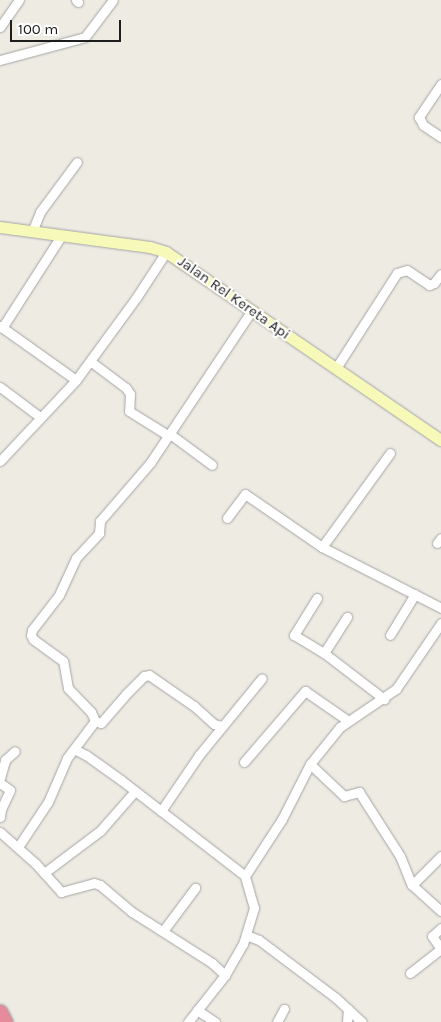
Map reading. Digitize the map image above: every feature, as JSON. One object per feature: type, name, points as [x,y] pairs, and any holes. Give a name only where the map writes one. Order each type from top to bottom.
[{"type":"highway","points":[[0,1012],[5,1022]]},
{"type":"main road","name":"Jalan Rel Kereta Api","points":[[0,227],[150,247],[166,252],[441,440]]},
{"type":"street","points":[[0,27],[19,0]]},
{"type":"street","points":[[0,60],[85,37],[113,0]]},
{"type":"street","points":[[441,84],[419,117],[423,125],[441,137]]},
{"type":"street","points":[[32,232],[40,212],[77,162]]},
{"type":"street","points":[[61,236],[1,327],[76,380]]},
{"type":"street","points":[[0,461],[76,380],[136,298],[166,252]]},
{"type":"street","points":[[336,368],[396,273],[407,270],[429,285],[434,283],[441,274]]},
{"type":"street","points":[[222,726],[214,724],[194,706],[149,674],[144,676],[132,688],[101,724],[95,721],[91,712],[68,688],[62,661],[31,635],[32,630],[59,595],[76,558],[99,533],[100,521],[150,463],[252,310]]},
{"type":"street","points":[[90,362],[126,388],[130,394],[129,411],[169,435],[212,465]]},
{"type":"street","points":[[0,388],[40,417]]},
{"type":"street","points":[[322,548],[390,452]]},
{"type":"street","points":[[227,518],[246,494],[322,548],[441,608]]},
{"type":"street","points":[[390,635],[415,594]]},
{"type":"street","points":[[317,598],[294,635],[324,653],[384,699]]},
{"type":"street","points":[[324,653],[347,617]]},
{"type":"street","points":[[245,876],[282,819],[310,764],[347,720],[384,699],[401,683],[441,623]]},
{"type":"street","points":[[161,810],[199,754],[262,678]]},
{"type":"street","points":[[244,762],[305,691],[347,720]]},
{"type":"street","points":[[18,846],[44,808],[63,766],[95,721]]},
{"type":"street","points":[[74,749],[86,755],[136,791],[245,876],[254,908],[238,956],[188,1022]]},
{"type":"street","points":[[0,778],[5,760],[15,751]]},
{"type":"street","points":[[310,764],[344,796],[359,792],[400,856],[412,885],[441,911]]},
{"type":"street","points":[[0,783],[10,790],[1,809],[0,817]]},
{"type":"street","points":[[44,873],[100,831],[136,791]]},
{"type":"street","points":[[0,832],[18,846],[62,892],[94,883],[100,885],[132,912],[212,963],[225,975]]},
{"type":"street","points":[[412,885],[441,856]]},
{"type":"street","points":[[163,931],[195,888]]},
{"type":"street","points":[[410,973],[441,949],[432,936],[441,928]]},
{"type":"street","points":[[246,935],[260,940],[336,998],[362,1022]]},
{"type":"street","points":[[277,1022],[284,1009]]},
{"type":"street","points":[[347,1022],[348,1009]]},
{"type":"street","points":[[197,1010],[215,1022]]}]
